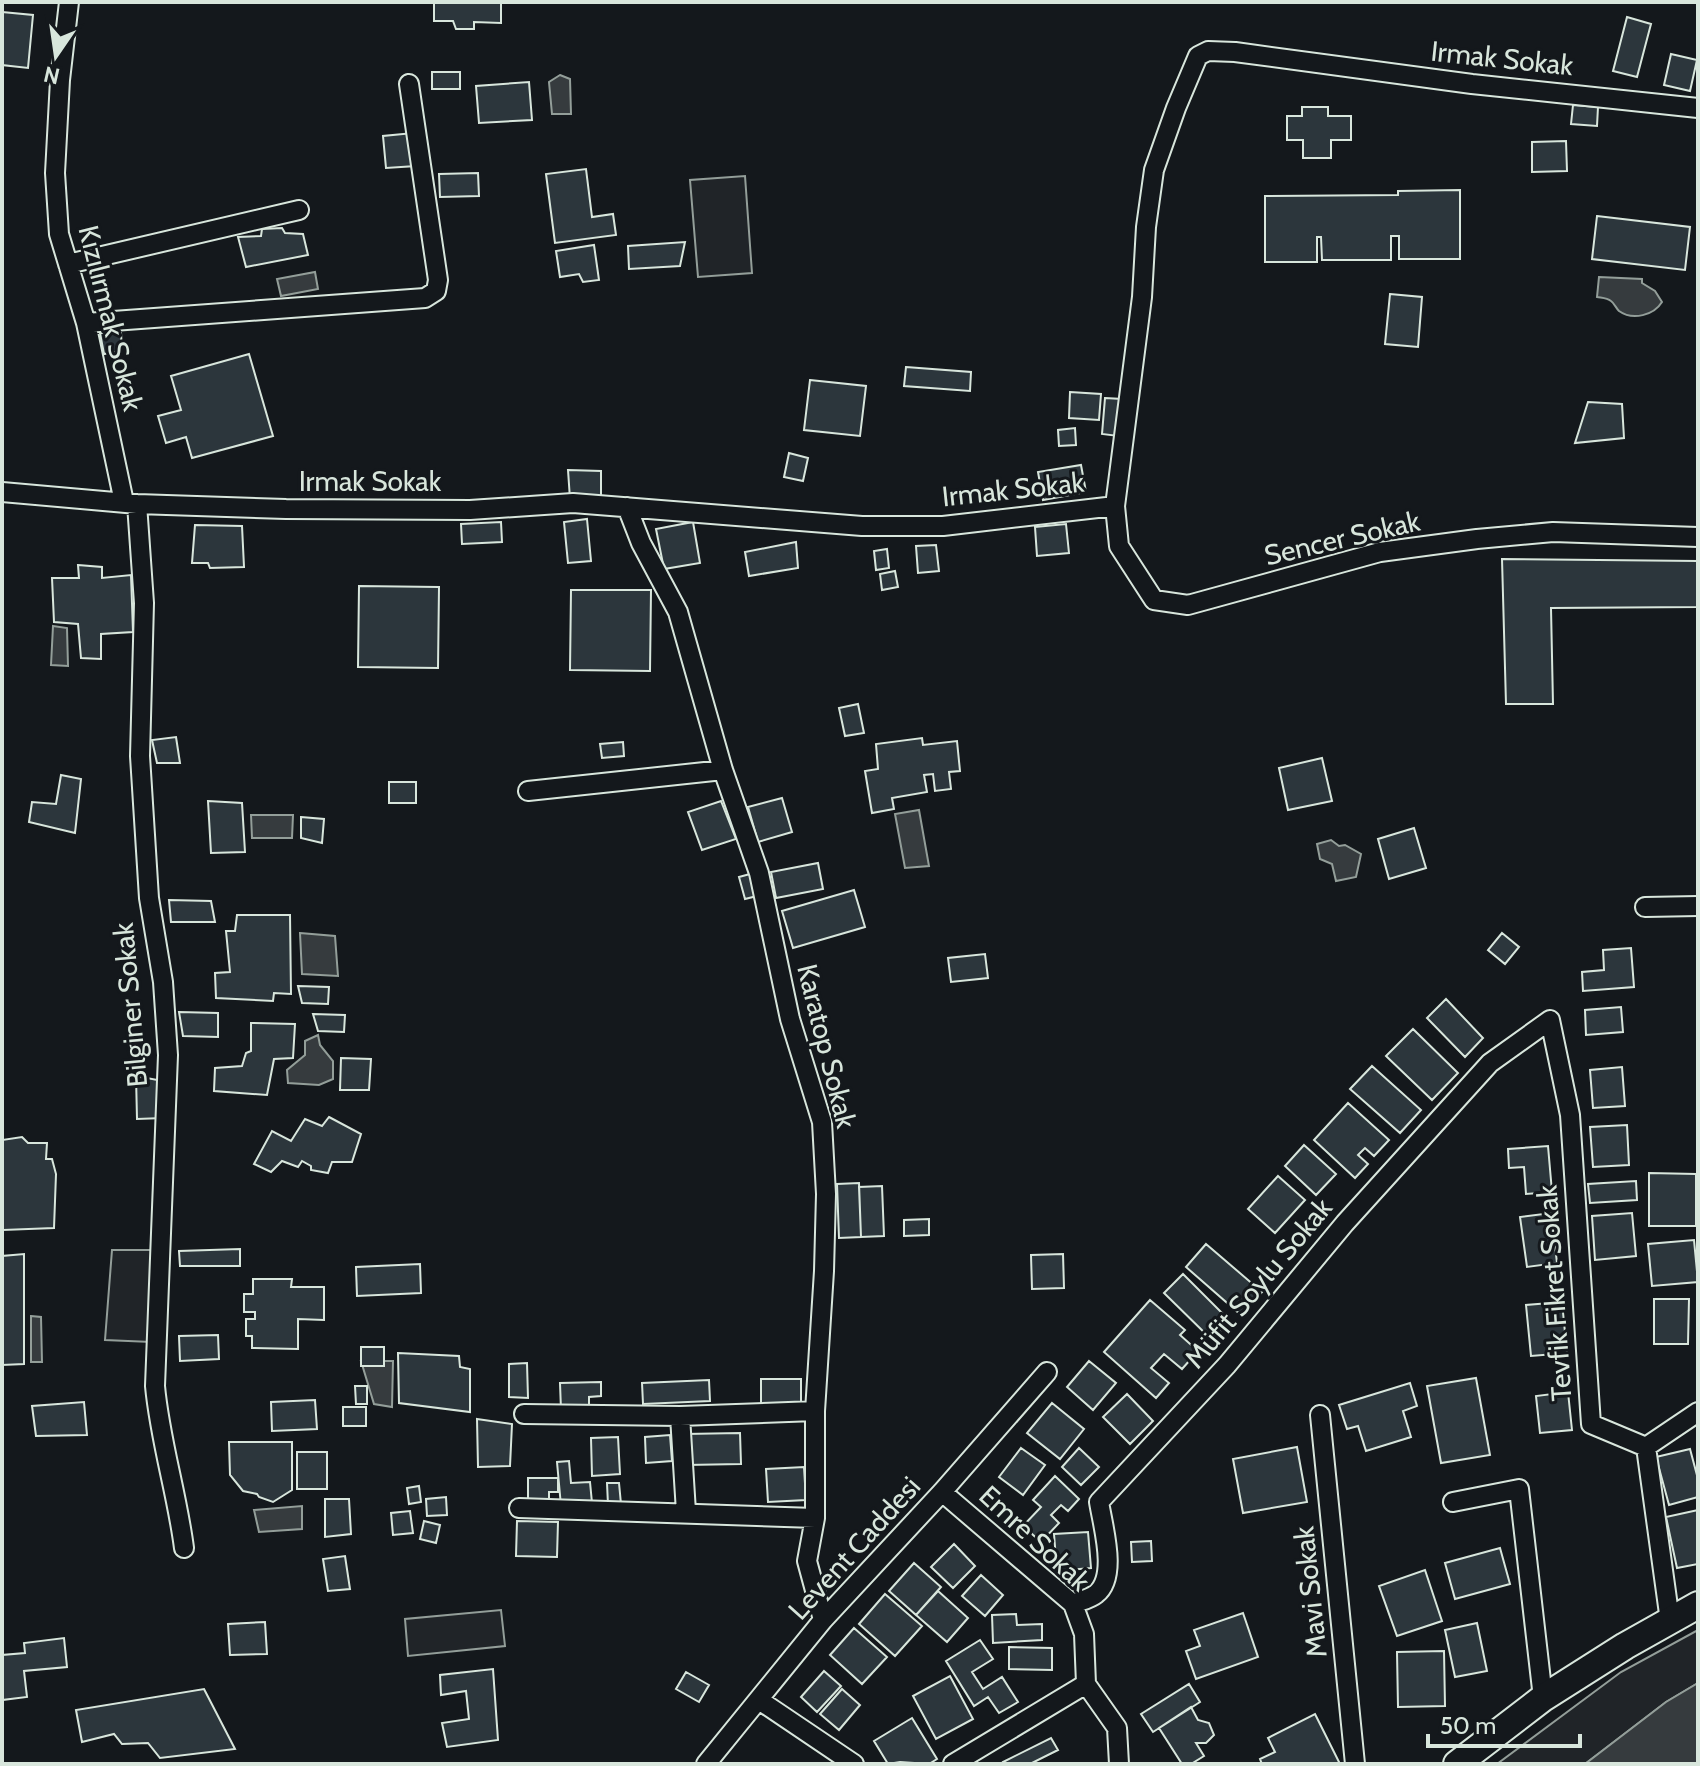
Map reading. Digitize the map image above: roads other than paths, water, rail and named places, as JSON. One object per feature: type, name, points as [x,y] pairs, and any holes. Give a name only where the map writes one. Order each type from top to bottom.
[{"type":"street","name":"Kızılırmak Sokak","points":[[69,2],[60,80],[55,173],[59,234],[86,323],[131,503]]},
{"type":"street","name":"Irmak Sokak","points":[[2,492],[131,503],[286,509],[470,510],[573,503],[862,526],[943,526],[1115,506],[1142,297],[1146,227],[1154,170],[1198,56],[1208,51],[1235,52],[1472,84],[1698,108]]},
{"type":"street","points":[[86,323],[425,298],[436,291],[438,280],[409,84]]},
{"type":"street","points":[[68,264],[299,210]]},
{"type":"street","name":"Bilginer Sokak","points":[[131,503],[144,603],[141,769],[149,898],[163,982],[168,1055],[155,1386],[165,1459],[179,1505],[184,1548]]},
{"type":"street","name":"Sencer Sokak","points":[[1115,506],[1119,546],[1154,600],[1188,605],[1380,552],[1553,532],[1698,537]]},
{"type":"street","name":"Karatop Sokak","points":[[627,507],[641,543],[678,612],[723,770],[759,873],[790,1019],[822,1122],[825,1255],[815,1411],[815,1518],[807,1561],[823,1620]]},
{"type":"street","points":[[528,791],[723,770]]},
{"type":"street","points":[[1645,907],[1698,906]]},
{"type":"street","name":"Tevfik Fikret Sokak","points":[[1550,1020],[1570,1115],[1591,1424],[1646,1447]]},
{"type":"street","name":"Müfit Soylu Sokak","points":[[1073,1604],[1095,1596],[1105,1584],[1108,1571],[1099,1502],[1227,1365],[1345,1223],[1490,1063],[1550,1020]]},
{"type":"street","name":"Levent Caddesi","points":[[706,1764],[823,1620],[942,1492],[1047,1372]]},
{"type":"street","points":[[524,1414],[680,1416],[815,1411]]},
{"type":"street","points":[[1670,1621],[1646,1447],[1698,1412]]},
{"type":"street","name":"Mavi Sokak","points":[[1320,1415],[1355,1764]]},
{"type":"street","points":[[680,1416],[686,1512]]},
{"type":"street","points":[[1453,1502],[1519,1489],[1543,1698]]},
{"type":"street","name":"Emre Sokak","points":[[942,1492],[1073,1604],[1084,1634],[1086,1684]]},
{"type":"street","points":[[519,1508],[815,1518]]},
{"type":"street","points":[[1457,1764],[1543,1698],[1698,1605]]},
{"type":"street","points":[[953,1764],[1086,1684],[1117,1728],[1119,1764]]},
{"type":"street","points":[[759,1700],[854,1764]]}]
